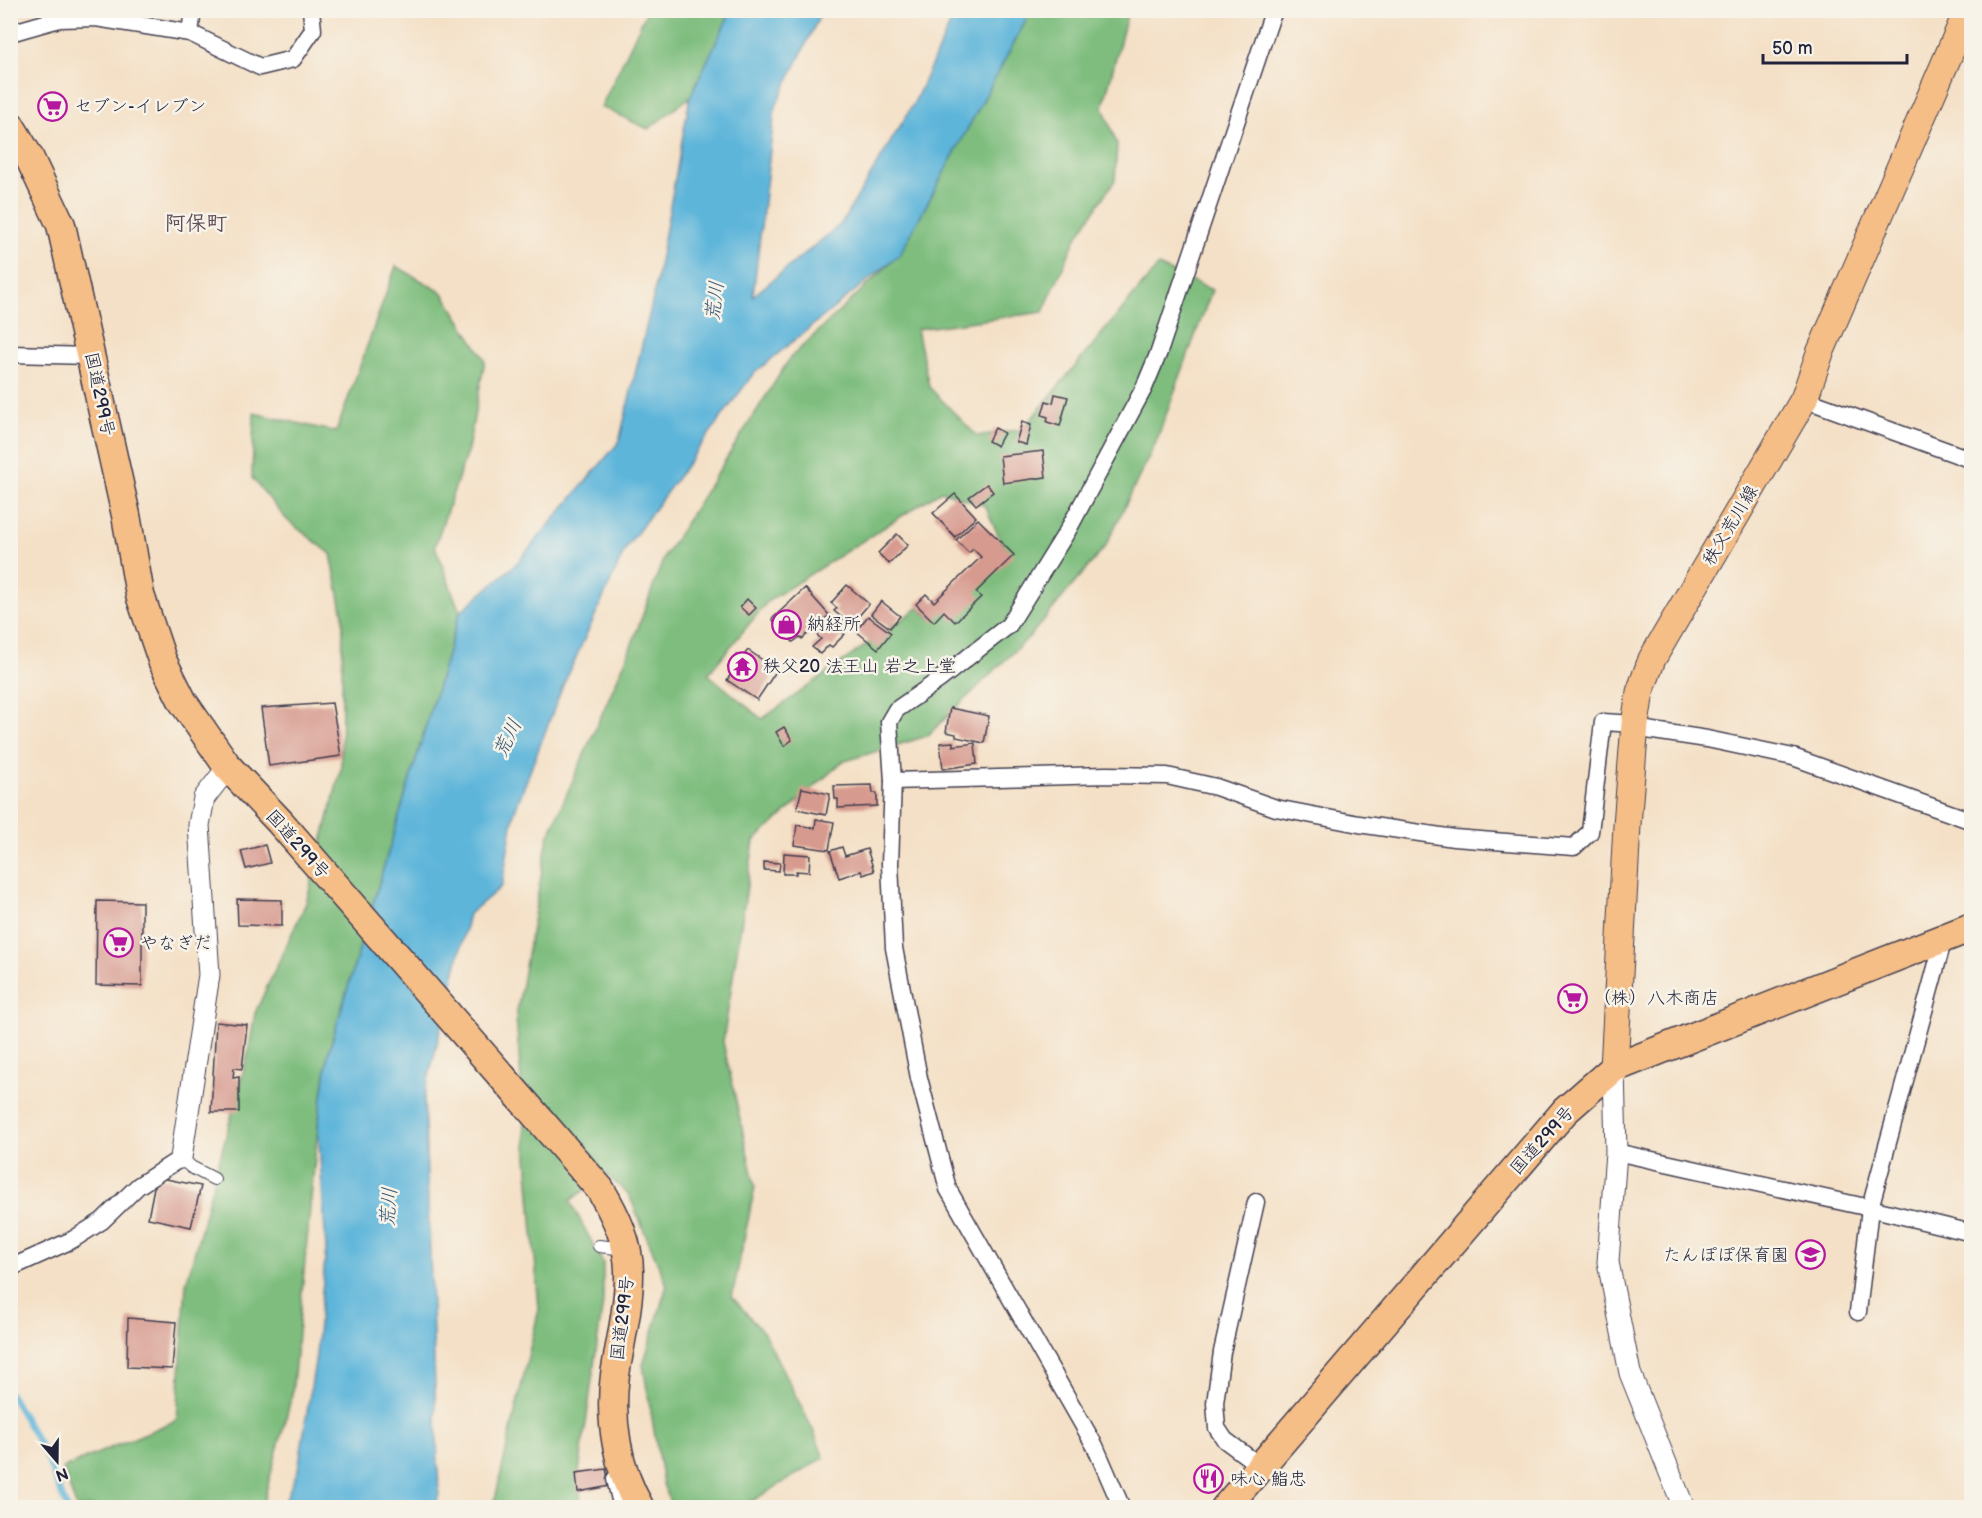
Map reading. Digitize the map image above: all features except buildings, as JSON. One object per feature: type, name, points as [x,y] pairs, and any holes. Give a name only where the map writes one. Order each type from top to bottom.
[{"type":"highway","name":"国道299号","points":[[10,126],[29,158],[61,225],[126,515],[140,594],[162,660],[183,702],[228,766],[280,822],[600,1189],[614,1214],[612,1247],[630,1274],[615,1378],[614,1425],[625,1480],[640,1508]]},
{"type":"highway","name":"国道299号","points":[[1225,1508],[1565,1111],[1614,1068],[1971,927]]},
{"type":"main road","name":"秩父荒川線","points":[[1614,1068],[1627,825],[1635,724],[1640,692],[1652,659],[1804,399],[1820,353],[1968,10]]},
{"type":"street","points":[[190,33],[193,10]]},
{"type":"street","points":[[10,33],[59,19],[96,18],[190,33],[260,67],[293,59],[313,30],[311,10]]},
{"type":"street","points":[[1122,1508],[1090,1436],[948,1189],[919,1078],[894,948],[890,864],[893,781],[890,722],[896,710],[939,680],[1009,625],[1068,530],[1144,388],[1159,352],[1275,10]]},
{"type":"street","points":[[10,354],[91,356]]},
{"type":"street","points":[[1804,399],[1971,460]]},
{"type":"street","points":[[893,781],[1167,776],[1216,787],[1276,808],[1359,824],[1454,838],[1574,847],[1590,832],[1603,722],[1635,724],[1647,730],[1707,739],[1793,757],[1971,821]]},
{"type":"street","points":[[10,1268],[72,1240],[102,1221],[138,1186],[181,1158],[209,975],[199,825],[204,798],[228,766]]},
{"type":"street","points":[[1858,1312],[1870,1208],[1944,938]]},
{"type":"street","points":[[1614,1068],[1616,1152],[1608,1262],[1630,1373],[1684,1508]]},
{"type":"street","points":[[1616,1152],[1870,1208],[1971,1233]]},
{"type":"street","points":[[181,1158],[191,1167],[214,1179]]},
{"type":"street","points":[[1256,1202],[1222,1352],[1215,1402],[1217,1428],[1225,1440],[1260,1466]]},
{"type":"street","points":[[614,1425],[614,1475],[622,1508]]},
{"type":"green space","points":[[647,11],[735,11],[690,97],[648,129],[601,107]]},
{"type":"green space","points":[[1031,11],[1128,11],[1103,107],[1117,144],[1115,180],[1076,238],[1043,312],[917,329],[929,387],[977,436],[1023,429],[1158,266],[1212,290],[1156,442],[1105,547],[1030,636],[927,736],[842,762],[754,841],[723,1042],[755,1187],[732,1297],[764,1333],[813,1430],[824,1458],[742,1507],[672,1507],[663,1484],[643,1365],[667,1285],[629,1195],[606,1174],[570,1201],[603,1263],[603,1302],[579,1472],[581,1507],[493,1508],[539,1309],[516,1017],[548,837],[629,652],[664,557],[790,358],[900,254]],"holes":[[[941,491],[985,506],[1004,548],[933,620],[918,608],[762,719],[708,674],[768,601]]]},
{"type":"green space","points":[[396,266],[443,293],[485,360],[468,449],[435,546],[460,612],[328,1054],[318,1126],[292,1395],[262,1507],[76,1507],[63,1468],[177,1420],[186,1284],[248,1054],[255,1013],[306,903],[341,769],[343,615],[331,554],[287,520],[252,478],[254,413],[336,432]]},
{"type":"water","name":"荒川","points":[[731,11],[822,11],[775,108],[753,296],[841,224],[914,103],[956,11],[1031,11],[900,254],[753,374],[626,548],[562,688],[514,813],[502,886],[469,914],[424,1096],[439,1494],[435,1507],[282,1508],[298,1470],[316,1355],[326,1249],[318,1126],[328,1054],[460,612],[517,563],[619,442],[654,294],[690,97]]},
{"type":"waterway","points":[[10,1394],[45,1454],[67,1508]]},
{"type":"place","name":"セブン-イレブン","points":[[53,106]]},
{"type":"place","name":"納経所","points":[[786,624]]},
{"type":"place","name":"秩父20 法王山 岩之上堂","points":[[742,666]]},
{"type":"place","name":"やなぎだ","points":[[119,943]]},
{"type":"place","name":"（株）八木商店","points":[[1572,998]]},
{"type":"place","name":"たんぽぽ保育園","points":[[1810,1255]]},
{"type":"place","name":"味心 鮨忠","points":[[1209,1479]]},
{"type":"district","name":"阿保町","points":[[196,223]]}]
